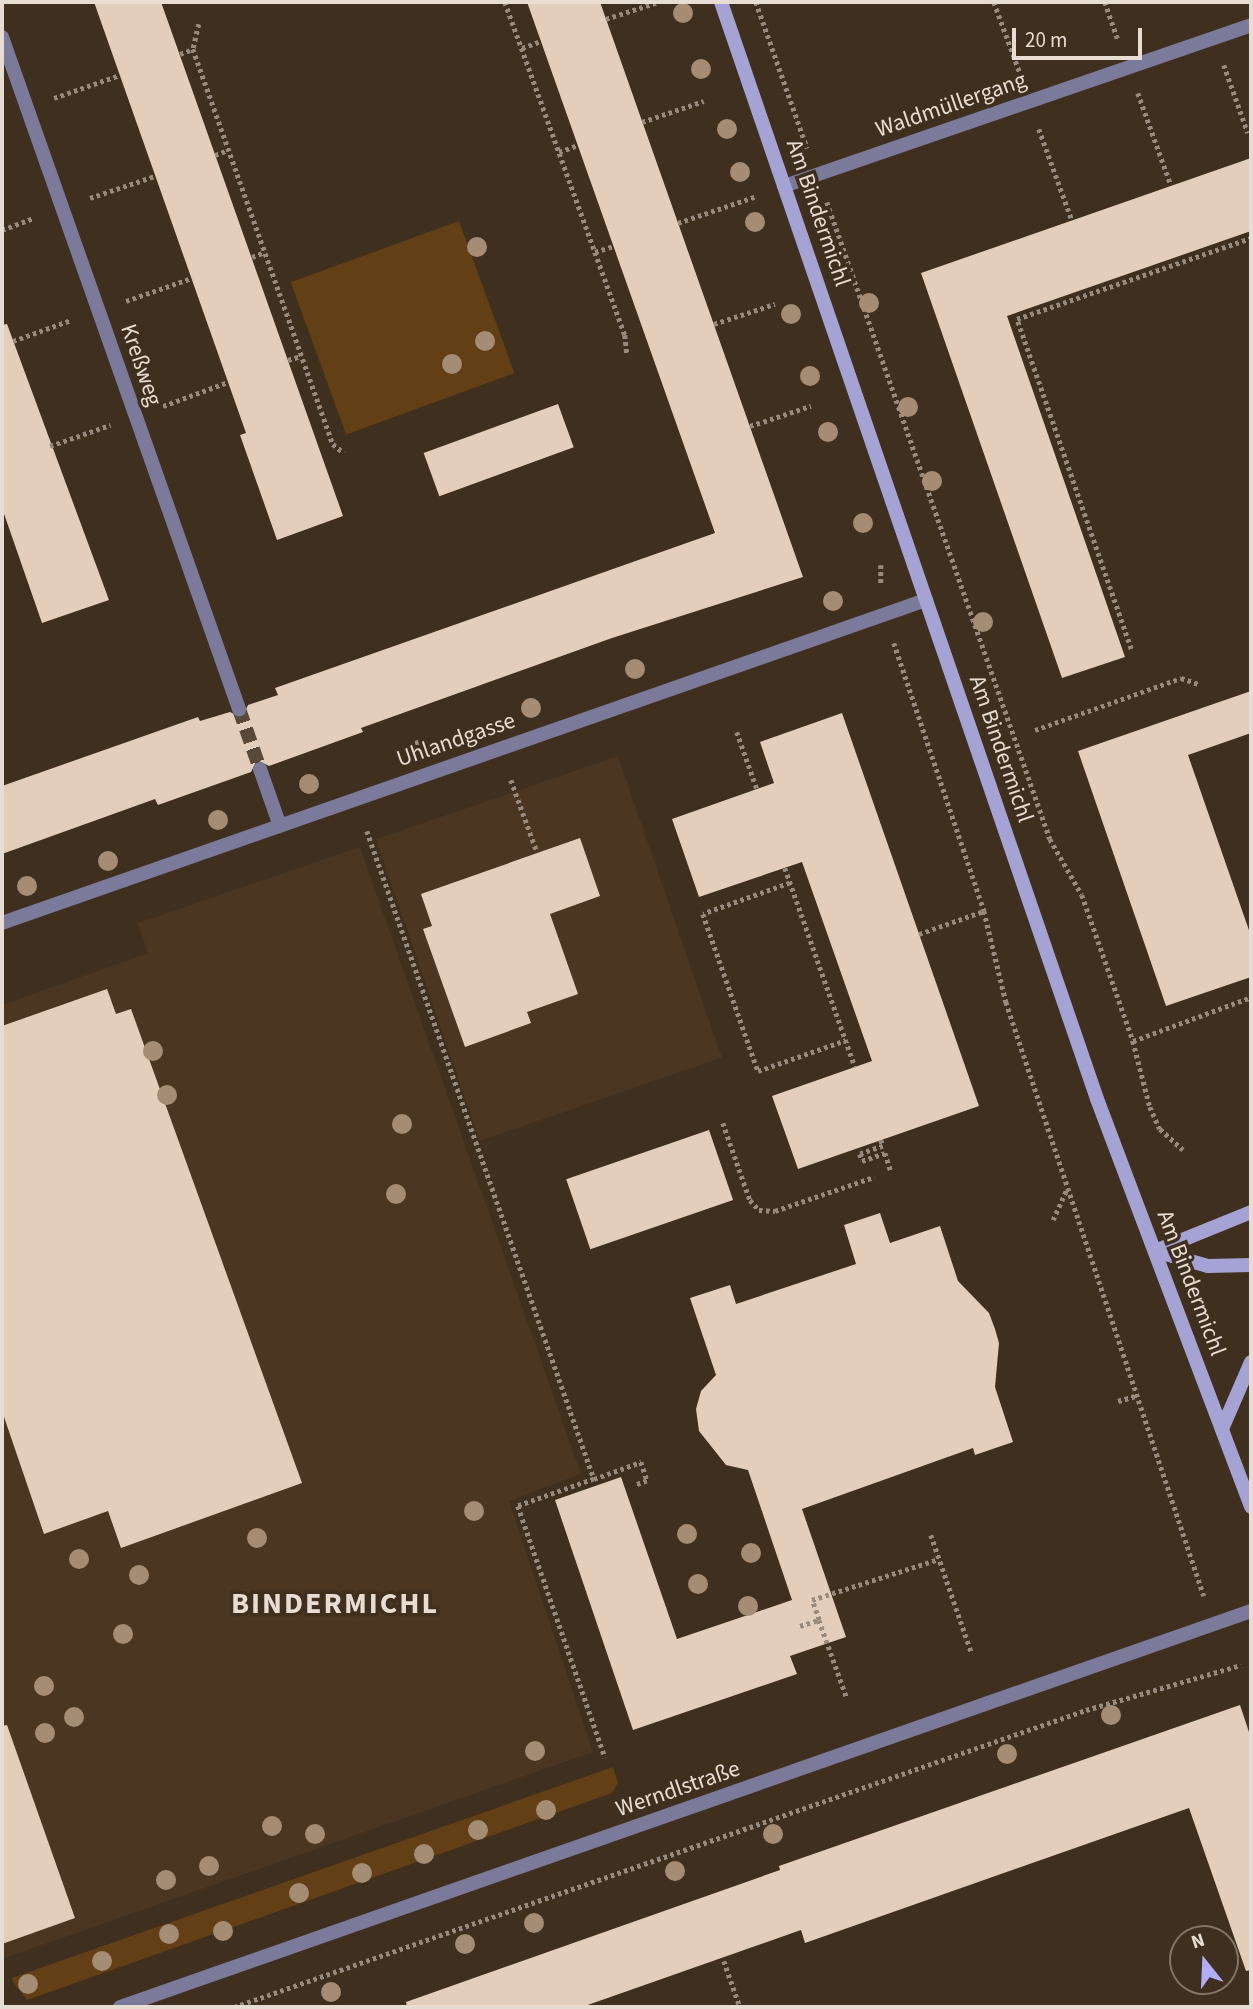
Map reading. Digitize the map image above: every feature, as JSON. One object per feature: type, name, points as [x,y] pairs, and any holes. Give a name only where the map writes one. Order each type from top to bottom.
[{"type":"street","name":"Am Bindermichl","points":[[721,2],[1083,1060],[1251,1507]]},
{"type":"street","name":"Waldmüllergang","points":[[784,186],[1251,25]]},
{"type":"street","name":"Kreßweg","points":[[2,37],[239,709]]},
{"type":"street","name":"Uhlandgasse","points":[[2,923],[926,600]]},
{"type":"street","points":[[261,769],[280,825]]},
{"type":"street","points":[[1155,1251],[1251,1212]]},
{"type":"street","points":[[1155,1251],[1208,1266],[1251,1265]]},
{"type":"street","points":[[1222,1429],[1251,1362]]},
{"type":"street","name":"Werndlstraße","points":[[120,2007],[1251,1611]]},
{"type":"path","points":[[505,2],[625,335],[626,355]]},
{"type":"path","points":[[606,19],[658,2]]},
{"type":"path","points":[[756,2],[1050,839],[1082,895],[1133,1041],[1150,1107],[1160,1129],[1183,1150]]},
{"type":"path","points":[[994,2],[1020,75]]},
{"type":"path","points":[[1105,2],[1119,41]]},
{"type":"path","points":[[198,24],[193,49],[333,444],[344,453]]},
{"type":"path","points":[[522,48],[541,41]]},
{"type":"path","points":[[180,54],[193,49]]},
{"type":"path","points":[[1222,58],[1248,133]]},
{"type":"path","points":[[50,100],[120,75]]},
{"type":"path","points":[[1136,89],[1171,186]]},
{"type":"path","points":[[642,122],[704,101]]},
{"type":"path","points":[[1038,124],[1073,220]]},
{"type":"path","points":[[559,152],[578,145]]},
{"type":"path","points":[[215,155],[228,150]]},
{"type":"path","points":[[86,200],[155,176]]},
{"type":"path","points":[[678,223],[758,196]]},
{"type":"path","points":[[2,230],[40,216]]},
{"type":"path","points":[[1131,649],[1017,319],[1251,238]]},
{"type":"path","points":[[594,252],[613,246]]},
{"type":"path","points":[[251,257],[265,252]]},
{"type":"path","points":[[122,302],[192,278]]},
{"type":"path","points":[[714,324],[775,304]]},
{"type":"path","points":[[13,341],[77,319]]},
{"type":"path","points":[[288,360],[301,356]]},
{"type":"path","points":[[160,407],[228,382]]},
{"type":"path","points":[[750,426],[811,406]]},
{"type":"path","points":[[50,446],[114,423]]},
{"type":"path","points":[[879,572],[896,653],[984,911],[1006,1002],[1201,1590]]},
{"type":"path","points":[[1035,730],[1181,678],[1198,684]]},
{"type":"path","points":[[737,732],[757,789]]},
{"type":"path","points":[[511,780],[537,852]]},
{"type":"path","points":[[367,831],[594,1479]]},
{"type":"path","points":[[785,868],[855,1067]]},
{"type":"path","points":[[790,883],[703,914],[758,1071],[846,1040]]},
{"type":"path","points":[[919,934],[984,911]]},
{"type":"path","points":[[1133,1041],[1251,997]]},
{"type":"path","points":[[723,1123],[750,1200],[759,1210],[775,1211],[874,1177]]},
{"type":"path","points":[[881,1140],[883,1146],[860,1154],[862,1161],[885,1153],[891,1172]]},
{"type":"path","points":[[1053,1220],[1067,1188]]},
{"type":"path","points":[[1118,1401],[1136,1396]]},
{"type":"path","points":[[606,1757],[518,1506],[641,1462],[647,1481],[636,1485]]},
{"type":"path","points":[[930,1535],[972,1654]]},
{"type":"path","points":[[847,1698],[812,1601],[939,1559]]},
{"type":"path","points":[[800,1626],[819,1620]]},
{"type":"path","points":[[234,2007],[1086,1710],[1241,1665]]},
{"type":"path","points":[[724,1961],[740,2007]]},
{"type":"shaded area","points":[[459,221],[514,373],[346,434],[291,282]]},
{"type":"shaded area","points":[[618,756],[722,1058],[480,1141],[376,839]]},
{"type":"shaded area","points":[[360,847],[581,1474],[509,1501],[593,1752],[2,1959],[2,1005],[148,953],[138,923]]},
{"type":"shaded area","points":[[613,1767],[618,1783],[612,1793],[27,2000],[13,1982],[12,1978]]},
{"type":"building","points":[[94,2],[161,2],[343,516],[277,540],[240,435],[246,433]]},
{"type":"building","points":[[527,2],[600,2],[803,577],[612,638],[361,728],[363,732],[269,766],[257,760],[251,772],[158,805],[155,799],[2,854],[2,786],[198,717],[200,721],[230,712],[242,718],[248,705],[278,695],[275,688],[715,533]]},
{"type":"building","points":[[1251,158],[1251,231],[1007,316],[1125,657],[1062,678],[921,273]]},
{"type":"building","points":[[7,324],[109,600],[42,623],[2,508],[2,325]]},
{"type":"building","points":[[558,404],[574,447],[439,496],[424,453]]},
{"type":"building","points":[[1251,691],[1251,733],[1188,755],[1251,936],[1251,977],[1166,1006],[1078,751]]},
{"type":"building","points":[[842,713],[979,1106],[798,1169],[772,1096],[872,1061],[802,862],[699,897],[672,819],[774,783],[760,742]]},
{"type":"building","points":[[580,838],[600,896],[550,914],[578,994],[527,1012],[531,1023],[465,1047],[423,929],[432,926],[421,894]]},
{"type":"building","points":[[107,989],[116,1014],[131,1009],[302,1483],[121,1548],[108,1511],[44,1534],[2,1411],[2,1026]]},
{"type":"building","points":[[709,1130],[733,1200],[590,1249],[566,1179]]},
{"type":"building","points":[[880,1213],[890,1243],[940,1226],[958,1281],[989,1313],[995,1329],[999,1343],[995,1387],[1013,1442],[975,1455],[973,1448],[802,1509],[846,1637],[790,1656],[797,1674],[633,1730],[555,1500],[621,1477],[677,1639],[792,1600],[748,1470],[726,1465],[699,1431],[696,1409],[701,1391],[716,1375],[690,1298],[730,1285],[736,1304],[856,1264],[844,1225]]},
{"type":"building","points":[[1240,1705],[1251,1738],[1251,1970],[1246,1971],[1239,1951],[1239,1925],[1230,1925],[1189,1808],[805,1943],[801,1930],[582,2007],[407,2007],[406,2002],[780,1870],[779,1866]]},
{"type":"building","points":[[7,1725],[75,1918],[2,1944],[2,1726]]},
{"type":"tunnel","points":[[239,709],[260,769]]},
{"type":"district","name":"BINDERMICHL","points":[[335,1604]]}]
